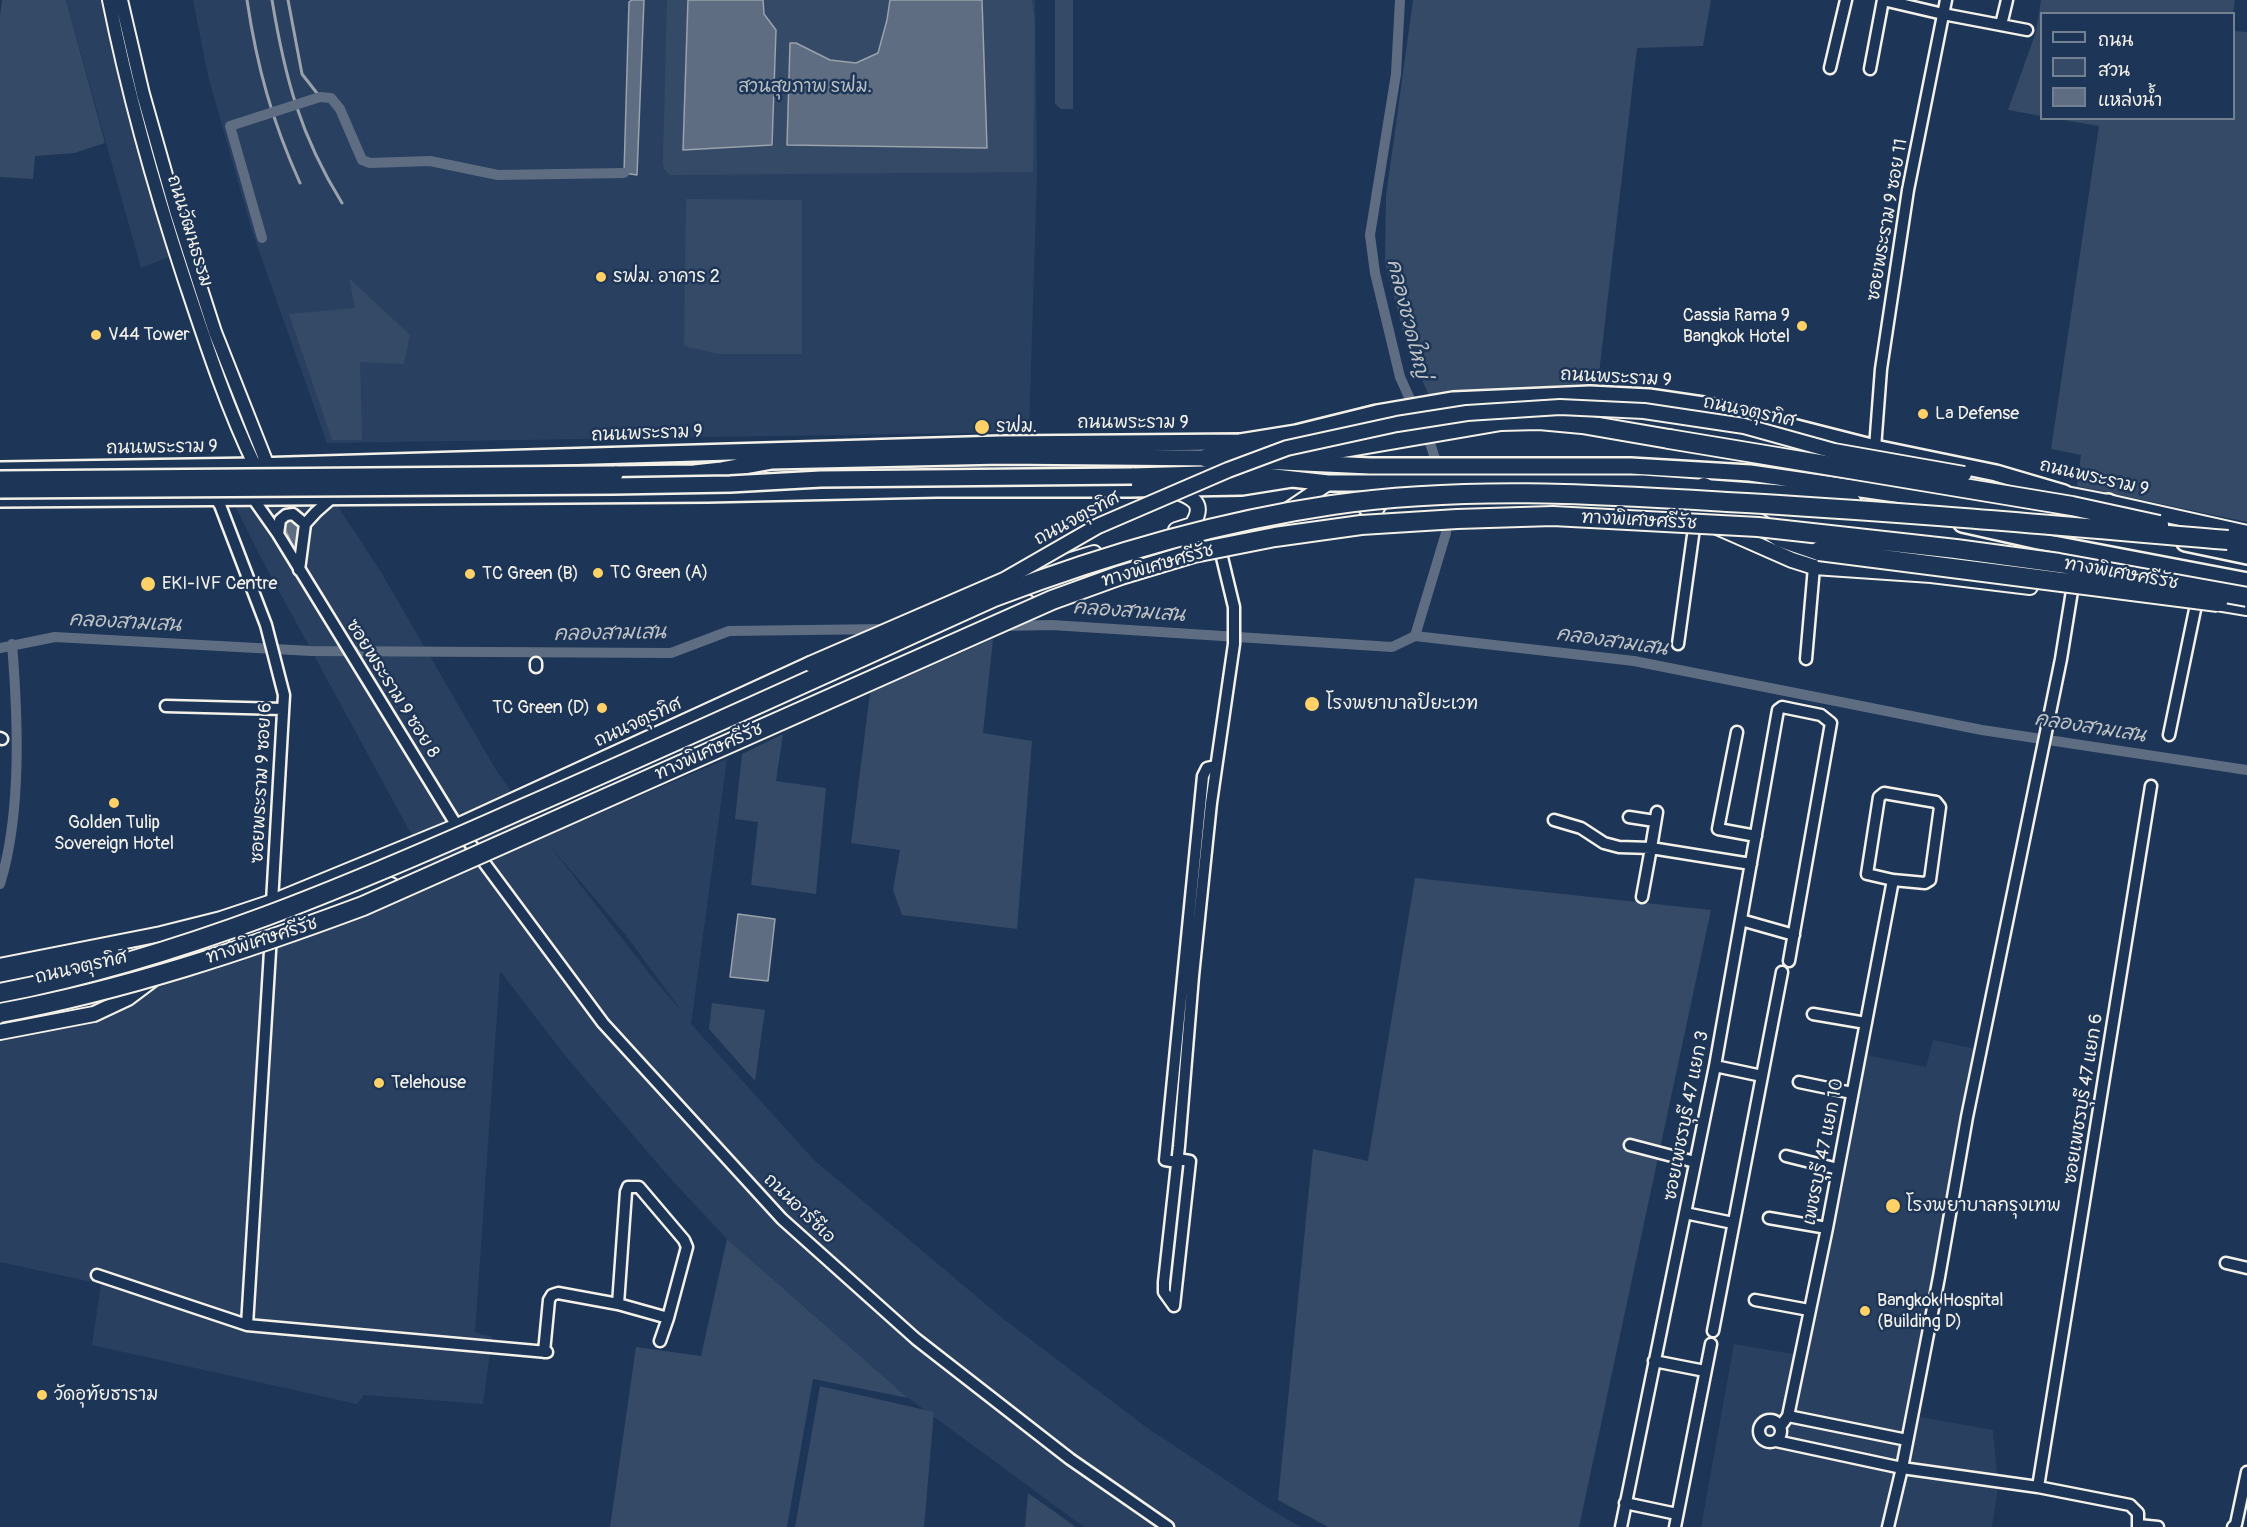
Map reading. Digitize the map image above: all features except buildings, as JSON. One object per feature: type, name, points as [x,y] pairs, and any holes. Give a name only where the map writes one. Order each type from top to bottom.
[{"type":"highway","points":[[1207,458],[1338,449],[1407,439],[1501,421],[1539,420],[1582,424],[2072,506],[2228,540]]},
{"type":"highway","points":[[1704,487],[1816,559],[2247,607]]},
{"type":"highway","name":"ทางพิเศษศรีรัช","points":[[2,979],[129,962],[238,928],[430,850],[994,597],[1071,568],[1140,547],[1214,527],[1274,515],[1334,505],[1407,497],[1567,492],[1816,507],[2228,540],[2247,544]]},
{"type":"highway","points":[[1677,509],[1748,516]]},
{"type":"highway","name":"ทางพิเศษศรีรัช","points":[[0,1012],[96,991],[236,951],[363,906],[967,636],[1053,600],[1121,575],[1194,553],[1275,537],[1361,525],[1553,516],[1758,527],[2058,563],[2247,597]]},
{"type":"main road","name":"ถนนพระราม 9","points":[[0,470],[262,466],[1065,443],[1240,442],[1296,433],[1377,413],[1453,400],[1580,394],[1685,401],[1742,413],[1875,448],[1996,473],[2064,494],[2109,501],[2247,533]]},
{"type":"main road","name":"ถนนจตุรทิศ","points":[[2,979],[17,963],[161,934],[221,919],[272,902],[457,826],[810,664],[1004,580],[1098,526],[1228,470],[1287,448],[1365,430],[1467,413],[1560,407],[1644,411],[1744,426],[1834,451],[2064,494]]},
{"type":"main road","points":[[1240,442],[1338,449]]},
{"type":"main road","points":[[1002,456],[1065,443]]},
{"type":"main road","points":[[1855,490],[1875,448]]},
{"type":"main road","name":"ถนนพระราม 9","points":[[0,479],[694,473],[771,461],[1002,456],[1207,458],[1370,466],[1631,466],[1750,473],[2061,518],[2247,556]]},
{"type":"main road","points":[[561,457],[771,461]]},
{"type":"main road","points":[[936,457],[946,474],[944,482],[936,489]]},
{"type":"main road","points":[[958,489],[951,475],[960,457]]},
{"type":"main road","points":[[262,466],[276,497]]},
{"type":"main road","points":[[0,490],[614,486],[730,484],[821,479],[1239,473],[1328,483],[1642,483],[1794,494],[1878,505],[2038,541],[2247,582]]},
{"type":"main road","points":[[0,499],[707,494],[936,489],[1242,487],[1292,479]]},
{"type":"main road","points":[[1259,531],[1328,483]]},
{"type":"main road","points":[[1167,488],[1191,497],[1198,506],[1199,515],[1192,525]]},
{"type":"main road","points":[[1936,501],[1946,506],[1948,510],[1946,516],[1938,519]]},
{"type":"main road","points":[[2109,501],[2192,544]]},
{"type":"main road","name":"ถนนจตุรทิศ","points":[[0,1005],[169,967],[396,883],[901,655],[1058,589],[1150,558],[1218,539],[1320,521],[1530,505],[1677,509]]},
{"type":"main road","points":[[1677,509],[1792,560],[1816,559],[2072,591],[2150,592],[2247,607]]},
{"type":"main road","points":[[1004,580],[1192,525],[1206,526],[1218,539]]},
{"type":"main road","name":"ถนนจตุรทิศ","points":[[2,979],[77,961],[161,934]]},
{"type":"main road","name":"ถนนจตุรทิศ","points":[[0,1032],[94,1014],[128,998],[169,967]]},
{"type":"street","name":"ถนนวัฒนธรรม","points":[[109,0],[124,71],[171,237],[222,386],[262,466]]},
{"type":"street","name":"ถนนวัฒนธรรม","points":[[121,0],[137,70],[177,214],[262,466]]},
{"type":"street","points":[[1830,68],[1846,0]]},
{"type":"street","points":[[1870,69],[1883,0],[2027,30]]},
{"type":"street","name":"ซอยพระราม 9 ซอย 11","points":[[1875,448],[1881,369],[1908,190],[1946,0]]},
{"type":"street","points":[[2001,25],[2007,0]]},
{"type":"street","points":[[124,71],[137,70]]},
{"type":"street","name":"ซอยพระราม 9 ซอย 8","points":[[252,497],[278,534],[472,849]]},
{"type":"street","points":[[299,570],[305,525],[333,497]]},
{"type":"street","name":"ซอยพระราม 9 ซอย 6","points":[[215,498],[220,505],[266,625],[284,695],[272,902]]},
{"type":"street","points":[[278,534],[280,520],[286,515],[293,514],[305,525]]},
{"type":"street","points":[[1678,644],[1695,518]]},
{"type":"street","points":[[1216,766],[1207,768],[1203,776],[1195,839],[1187,975],[1187,1050],[1178,1160],[1164,1292],[1174,1306],[1190,1161],[1178,1160],[1165,1160],[1175,1049],[1187,975],[1207,840],[1234,644],[1235,624],[1232,595],[1218,539]]},
{"type":"street","points":[[1806,659],[1816,559]]},
{"type":"street","points":[[1888,1527],[1902,1468],[1939,1277],[1960,1150],[2072,591]]},
{"type":"street","points":[[2169,735],[2197,600]]},
{"type":"street","points":[[166,706],[283,709]]},
{"type":"street","name":"ซอยเพชรบุรี 47 แยก 3","points":[[1621,1527],[1715,1066],[1778,710],[1782,706],[1821,715],[1831,723],[1794,935]]},
{"type":"street","points":[[1737,732],[1718,829],[1756,836]]},
{"type":"street","name":"ซอยเพชรบุรี 47 แยก 6","points":[[2038,1487],[2151,786]]},
{"type":"street","points":[[1880,794],[1936,802],[1940,807],[1930,880],[1920,884],[1893,880],[1869,876],[1866,872],[1880,794]]},
{"type":"street","points":[[1629,817],[1656,816],[1642,897]]},
{"type":"street","points":[[1554,820],[1581,828],[1604,843],[1619,847],[1651,848],[1751,864]]},
{"type":"street","points":[[1195,839],[1207,840]]},
{"type":"street","name":"ถนนอาร์ซีเอ","points":[[472,849],[603,1023],[782,1219],[916,1339],[1070,1459],[1168,1527]]},
{"type":"street","name":"เพชรบุุรี 47 แยก 10","points":[[1780,1427],[1788,1416],[1827,1228],[1893,880]]},
{"type":"street","points":[[1741,920],[1794,935],[1789,961]]},
{"type":"street","points":[[247,1325],[271,929]]},
{"type":"street","points":[[1713,1331],[1782,972]]},
{"type":"street","points":[[1813,1014],[1866,1023]]},
{"type":"street","points":[[1175,1049],[1187,1050]]},
{"type":"street","points":[[1715,1066],[1762,1076]]},
{"type":"street","points":[[1799,1082],[1852,1093]]},
{"type":"street","points":[[1168,1127],[1181,1128]]},
{"type":"street","points":[[1630,1145],[1695,1162]]},
{"type":"street","points":[[1786,1156],[1838,1169]]},
{"type":"street","points":[[618,1304],[626,1192],[628,1187],[634,1186],[639,1187],[684,1240],[687,1247],[660,1341]]},
{"type":"street","points":[[1685,1213],[1733,1223]]},
{"type":"street","points":[[1769,1218],[1827,1228]]},
{"type":"street","points":[[2226,1263],[2247,1268]]},
{"type":"street","points":[[97,1275],[247,1325],[545,1352],[549,1300],[552,1295],[558,1293],[618,1304],[668,1318]]},
{"type":"street","points":[[1755,1300],[1809,1310]]},
{"type":"street","points":[[1675,1527],[1711,1344]]},
{"type":"street","points":[[1654,1361],[1705,1371]]},
{"type":"street","points":[[1788,1416],[1907,1440]]},
{"type":"street","points":[[1776,1441],[1780,1435],[1780,1427],[1776,1422],[1769,1420],[1762,1423],[1758,1429],[1762,1440],[1769,1443],[1776,1441],[1902,1468],[2038,1487],[2130,1505],[2138,1513],[2138,1526],[2158,1527]]},
{"type":"street","points":[[2233,1527],[2236,1524],[2247,1472]]},
{"type":"street","points":[[1625,1503],[1677,1514]]},
{"type":"shaded area","points":[[66,0],[101,0],[122,83],[174,255],[141,268]]},
{"type":"shaded area","points":[[193,0],[1035,0],[1037,174],[1029,432],[327,443],[252,231],[208,76]]},
{"type":"shaded area","points":[[337,505],[381,572],[496,770],[544,837],[727,759],[691,1024],[814,1160],[1001,1317],[1146,1427],[1268,1508],[1301,1527],[1084,1527],[907,1397],[727,1239],[669,1177],[567,1058],[500,971],[475,1332],[492,1337],[483,1404],[364,1395],[357,1404],[92,1345],[101,1284],[0,1262],[0,1039],[95,1020],[134,1004],[165,980],[442,880],[409,830],[235,506]],"holes":[[[550,846],[625,934],[683,1013],[652,977]]]},
{"type":"shaded area","name":"โรงพยาบาลกรุงเทพ","points":[[1933,1040],[1986,1051],[1914,1416],[1993,1430],[1998,1488],[1992,1527],[1701,1527],[1734,1344],[1799,1355],[1861,1054],[1926,1067]]},
{"type":"green space","points":[[2,0],[66,0],[105,143],[74,153],[35,156],[33,179],[0,177],[0,16]]},
{"type":"green space","name":"สวนสุขภาพ รฟม.","points":[[667,0],[1032,0],[1035,23],[1033,172],[670,175],[664,169],[663,161]]},
{"type":"green space","points":[[1055,0],[1073,0],[1073,109],[1061,109],[1055,104]]},
{"type":"green space","points":[[1413,0],[1711,0],[1703,46],[1637,48],[1598,382],[1430,398],[1406,343],[1385,263],[1386,196]]},
{"type":"green space","points":[[2041,0],[2235,0],[2233,12],[2040,12],[2040,116],[2008,110],[2036,32]]},
{"type":"green space","points":[[2235,31],[2247,32],[2247,522],[2077,486],[2081,455],[2051,449],[2099,126],[2063,120],[2235,120]]},
{"type":"green space","points":[[686,199],[802,200],[802,354],[718,354],[684,346]]},
{"type":"green space","points":[[349,278],[410,335],[404,364],[360,362],[362,440],[332,440],[289,314],[355,308]]},
{"type":"green space","points":[[993,639],[983,733],[1032,741],[1017,929],[902,915],[893,890],[900,850],[851,843],[870,693]]},
{"type":"green space","points":[[783,734],[776,781],[826,788],[816,894],[751,885],[758,822],[735,819],[742,754]]},
{"type":"green space","points":[[1415,878],[1711,910],[1579,1527],[1328,1527],[1278,1500],[1313,1149],[1368,1161]]},
{"type":"green space","points":[[712,1003],[765,1010],[755,1081],[709,1029]]},
{"type":"green space","points":[[727,1239],[908,1398],[813,1379],[787,1527],[610,1527],[636,1347],[701,1356]]},
{"type":"green space","points":[[820,1386],[934,1412],[924,1527],[795,1527]]},
{"type":"green space","points":[[1028,1493],[1076,1527],[1025,1527]]},
{"type":"water","points":[[644,0],[637,175],[624,173],[629,2]]},
{"type":"water","points":[[688,0],[763,0],[764,14],[776,30],[772,145],[683,150]]},
{"type":"water","points":[[890,0],[982,0],[987,148],[787,145],[790,43],[796,43],[830,60],[856,63],[878,53]]},
{"type":"water","points":[[291,518],[298,523],[297,550],[295,551],[284,526],[284,522]]},
{"type":"water","points":[[738,914],[775,919],[768,981],[730,977]]},
{"type":"waterway","points":[[247,0],[267,93],[281,138],[300,183]]},
{"type":"waterway","points":[[272,0],[296,105],[315,154],[342,203]]},
{"type":"waterway","points":[[288,0],[302,74],[320,97]]},
{"type":"waterway","name":"คลองชวดใหญ่","points":[[1400,0],[1396,74],[1370,235],[1375,273],[1400,377],[1431,446],[1445,489]]},
{"type":"waterway","points":[[262,238],[230,126],[320,97],[331,98],[340,109],[362,160],[370,163],[430,161],[498,175],[624,173]]},
{"type":"waterway","name":"คลองชวดใหญ่","points":[[1415,636],[1446,533],[1447,517]]},
{"type":"waterway","name":"คลองสามเสน","points":[[1002,626],[1052,625],[1392,647],[1415,636],[1634,661],[1982,730],[2247,770]]},
{"type":"waterway","name":"คลองสามเสน","points":[[0,648],[55,637],[311,651],[671,653],[729,631],[887,629]]},
{"type":"waterway","points":[[0,884],[12,827],[15,796],[17,734],[12,644]]},
{"type":"place","name":"รฟม. อาคาร 2","points":[[601,277]]},
{"type":"place","name":"Cassia Rama 9 Bangkok Hotel","points":[[1802,326]]},
{"type":"place","name":"V44 Tower","points":[[96,335]]},
{"type":"place","name":"La Defense","points":[[1923,414]]},
{"type":"place","name":"รฟม.","points":[[982,427]]},
{"type":"place","name":"TC Green (A)","points":[[598,573]]},
{"type":"place","name":"TC Green (B)","points":[[470,574]]},
{"type":"place","name":"EKI-IVF Centre","points":[[148,584]]},
{"type":"place","name":"โรงพยาบาลปิยะเวท","points":[[1312,704]]},
{"type":"place","name":"TC Green (D)","points":[[602,708]]},
{"type":"place","name":"Golden Tulip Sovereign Hotel","points":[[114,803]]},
{"type":"place","name":"Telehouse","points":[[379,1083]]},
{"type":"place","name":"โรงพยาบาลกรุงเทพ","points":[[1893,1206]]},
{"type":"place","name":"Bangkok Hospital (Building D)","points":[[1865,1311]]},
{"type":"place","name":"วัดอุทัยธาราม","points":[[42,1395]]}]
